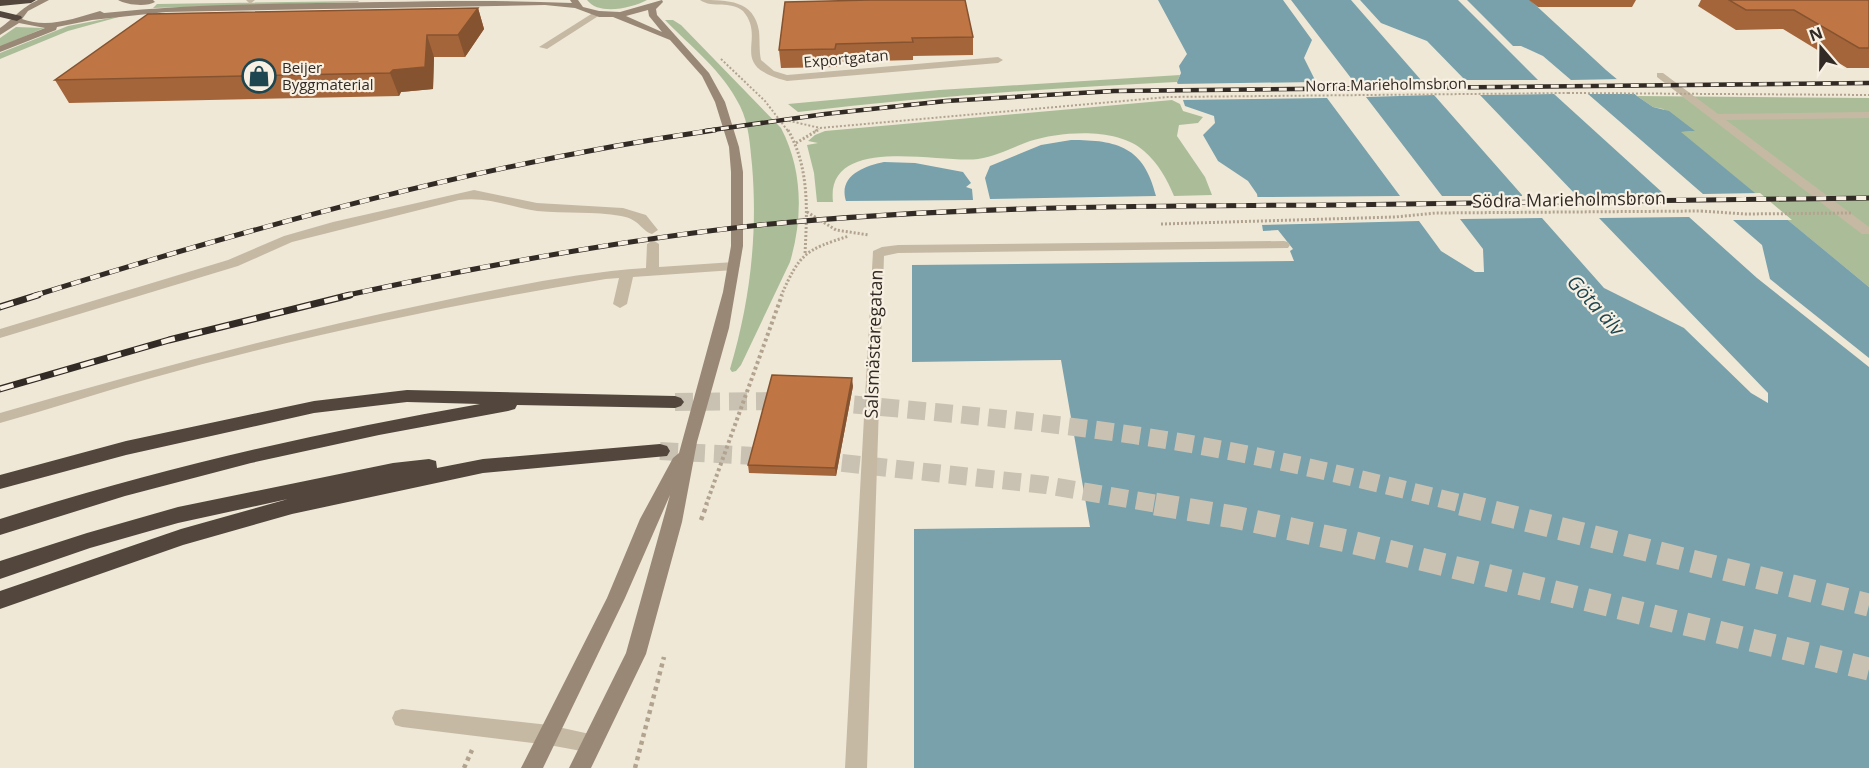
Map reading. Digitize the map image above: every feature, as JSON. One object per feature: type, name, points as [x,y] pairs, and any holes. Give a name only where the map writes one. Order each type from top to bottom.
[{"type":"highway","points":[[0,3],[31,0]]},
{"type":"highway","points":[[0,14],[18,19]]},
{"type":"highway","points":[[0,482],[126,448],[314,407],[407,396],[675,402]]},
{"type":"highway","points":[[0,527],[82,501],[288,447],[547,398]]},
{"type":"highway","points":[[0,600],[171,540],[292,506],[483,466],[660,451]]},
{"type":"highway","points":[[0,570],[87,541],[178,515],[393,470],[485,460],[547,460]]},
{"type":"street","points":[[0,32],[18,19],[25,9],[45,0]]},
{"type":"street","points":[[92,17],[113,9],[123,0],[283,0]]},
{"type":"street","points":[[0,49],[70,22],[92,17],[166,9],[545,2],[575,3],[599,13],[610,14],[636,11],[660,1]]},
{"type":"street","points":[[580,768],[636,654],[674,522],[690,442],[722,328],[737,246],[737,172],[728,123],[715,88],[706,75],[653,16],[652,9],[660,1]]},
{"type":"street","points":[[610,14],[636,22],[675,42]]},
{"type":"street","points":[[18,19],[37,24],[70,22]]},
{"type":"street","points":[[532,768],[616,598],[649,519],[690,442]]},
{"type":"lane","points":[[704,0],[733,0]]},
{"type":"lane","name":"Exportgatan","points":[[733,0],[747,9],[753,21],[753,57],[761,69],[773,76],[787,78],[998,60]]},
{"type":"lane","points":[[544,48],[599,13]]},
{"type":"lane","points":[[1660,75],[1866,231]]},
{"type":"lane","points":[[1716,117],[1869,116]]},
{"type":"lane","points":[[0,334],[233,263],[288,239],[459,196],[484,196],[537,207],[623,212],[642,218],[652,230]]},
{"type":"lane","points":[[652,270],[653,244]]},
{"type":"lane","name":"Salsmästaregatan","points":[[856,768],[878,254],[886,250],[898,249],[1284,245]]},
{"type":"lane","points":[[0,418],[146,375],[342,326],[521,289],[652,270],[734,267]]},
{"type":"lane","points":[[620,304],[627,273]]},
{"type":"lane","points":[[402,718],[549,735],[592,743]]},
{"type":"path","points":[[719,57],[781,119],[796,143],[805,169],[807,212],[805,254]]},
{"type":"path","name":"Norra Marieholmsbron","points":[[819,128],[1168,97],[1644,93],[1869,95]]},
{"type":"path","points":[[781,119],[819,128]]},
{"type":"path","points":[[796,143],[819,128]]},
{"type":"path","points":[[1701,211],[1745,214],[1852,213]]},
{"type":"path","name":"Södra Marieholmsbron","points":[[1436,213],[1701,211]]},
{"type":"path","points":[[807,212],[831,229],[850,235]]},
{"type":"path","points":[[700,523],[792,272],[805,254],[824,243],[850,235],[872,235]]},
{"type":"path","points":[[635,768],[667,646]]},
{"type":"green space","points":[[587,0],[647,0],[625,8],[607,9],[592,5]]},
{"type":"green space","points":[[358,2],[153,8],[157,4]]},
{"type":"green space","points":[[126,15],[68,31],[0,59],[0,53],[68,26]]},
{"type":"green space","points":[[665,20],[673,20],[681,25],[781,128],[794,160],[799,211],[790,262],[741,365],[732,372],[730,369],[743,319],[753,242],[754,191],[747,127],[740,106],[724,81]]},
{"type":"green space","points":[[16,27],[44,28],[0,47],[0,38]]},
{"type":"green space","points":[[1180,75],[1177,82],[987,94],[798,112],[788,104],[939,90]]},
{"type":"green space","points":[[1637,96],[1869,98],[1869,287],[1680,132],[1694,131],[1663,109],[1653,107]]},
{"type":"green space","points":[[1172,100],[1180,104],[1183,111],[1203,117],[1198,123],[1179,125],[1177,136],[1205,177],[1212,195],[1174,196],[1158,166],[1133,143],[1105,135],[1073,133],[1030,141],[998,154],[978,159],[889,156],[866,159],[847,167],[835,181],[833,202],[817,202],[814,173],[807,145],[818,143],[808,141],[825,131]]},
{"type":"water","name":"Göta älv","points":[[1158,0],[1530,0],[1637,96],[1653,107],[1669,111],[1695,131],[1681,132],[1869,287],[1869,768],[914,768],[914,529],[1090,527],[1061,360],[912,362],[912,265],[1294,261],[1290,251],[1293,249],[1278,230],[1263,231],[1257,194],[1248,181],[1218,161],[1203,135],[1215,123],[1214,116],[1185,106],[1177,82],[1181,73],[1179,66],[1187,54]]},
{"type":"water","points":[[1071,140],[1102,142],[1127,150],[1144,167],[1156,196],[990,199],[985,178],[990,166],[1041,145]]},
{"type":"water","points":[[884,162],[915,163],[963,172],[971,183],[966,187],[972,189],[973,200],[846,201],[845,192],[849,179],[868,166]]},
{"type":"pier","points":[[1283,0],[1291,0],[1354,82],[1421,80],[1351,0],[1360,0],[1381,23],[1427,41],[1465,80],[1538,80],[1458,0],[1467,0],[1513,46],[1521,46],[1543,56],[1571,80],[1622,79],[1640,94],[1588,94],[1703,194],[1760,193],[1792,220],[1733,220],[1762,245],[1770,279],[1869,358],[1869,367],[1757,278],[1689,217],[1599,218],[1768,393],[1768,403],[1751,393],[1684,328],[1604,288],[1542,218],[1460,219],[1483,249],[1484,272],[1475,272],[1441,251],[1419,221],[1259,225],[1254,197],[1400,196],[1327,98],[1179,100],[1174,84],[1316,82],[1304,58],[1312,40]],"holes":[[[1554,94],[1664,194],[1664,195],[1577,196],[1480,95]],[[1434,95],[1522,195],[1522,196],[1442,196],[1366,97]]]},
{"type":"building","points":[[965,0],[973,37],[912,38],[913,42],[836,44],[835,49],[779,50],[785,2]]},
{"type":"building","points":[[1729,0],[1869,0],[1869,48],[1859,48],[1794,10],[1746,10]]},
{"type":"building","points":[[478,8],[458,35],[427,35],[425,67],[393,70],[390,73],[55,80],[148,14]]},
{"type":"building","points":[[772,375],[852,378],[835,468],[748,465]]},
{"type":"tunnel","points":[[675,402],[788,401]]},
{"type":"tunnel","points":[[827,402],[1107,431],[1187,443],[1308,467],[1467,505]]},
{"type":"tunnel","points":[[660,451],[775,457]]},
{"type":"tunnel","points":[[815,460],[1046,485],[1164,505]]},
{"type":"tunnel","points":[[1155,504],[1234,517],[1347,541],[1869,669]]},
{"type":"tunnel","points":[[1461,504],[1869,605]]},
{"type":"railway","points":[[705,131],[825,114],[946,101],[1114,91],[1869,83]]},
{"type":"railway","points":[[33,296],[201,245],[371,199],[542,160],[715,130]]},
{"type":"railway","points":[[343,296],[499,264],[655,238],[760,225],[904,214],[1121,207],[1869,198]]},
{"type":"railway","points":[[0,307],[38,295]]},
{"type":"railway","points":[[0,389],[169,340],[350,295]]},
{"type":"place","name":"Beijer Byggmaterial","points":[[259,76]]}]
